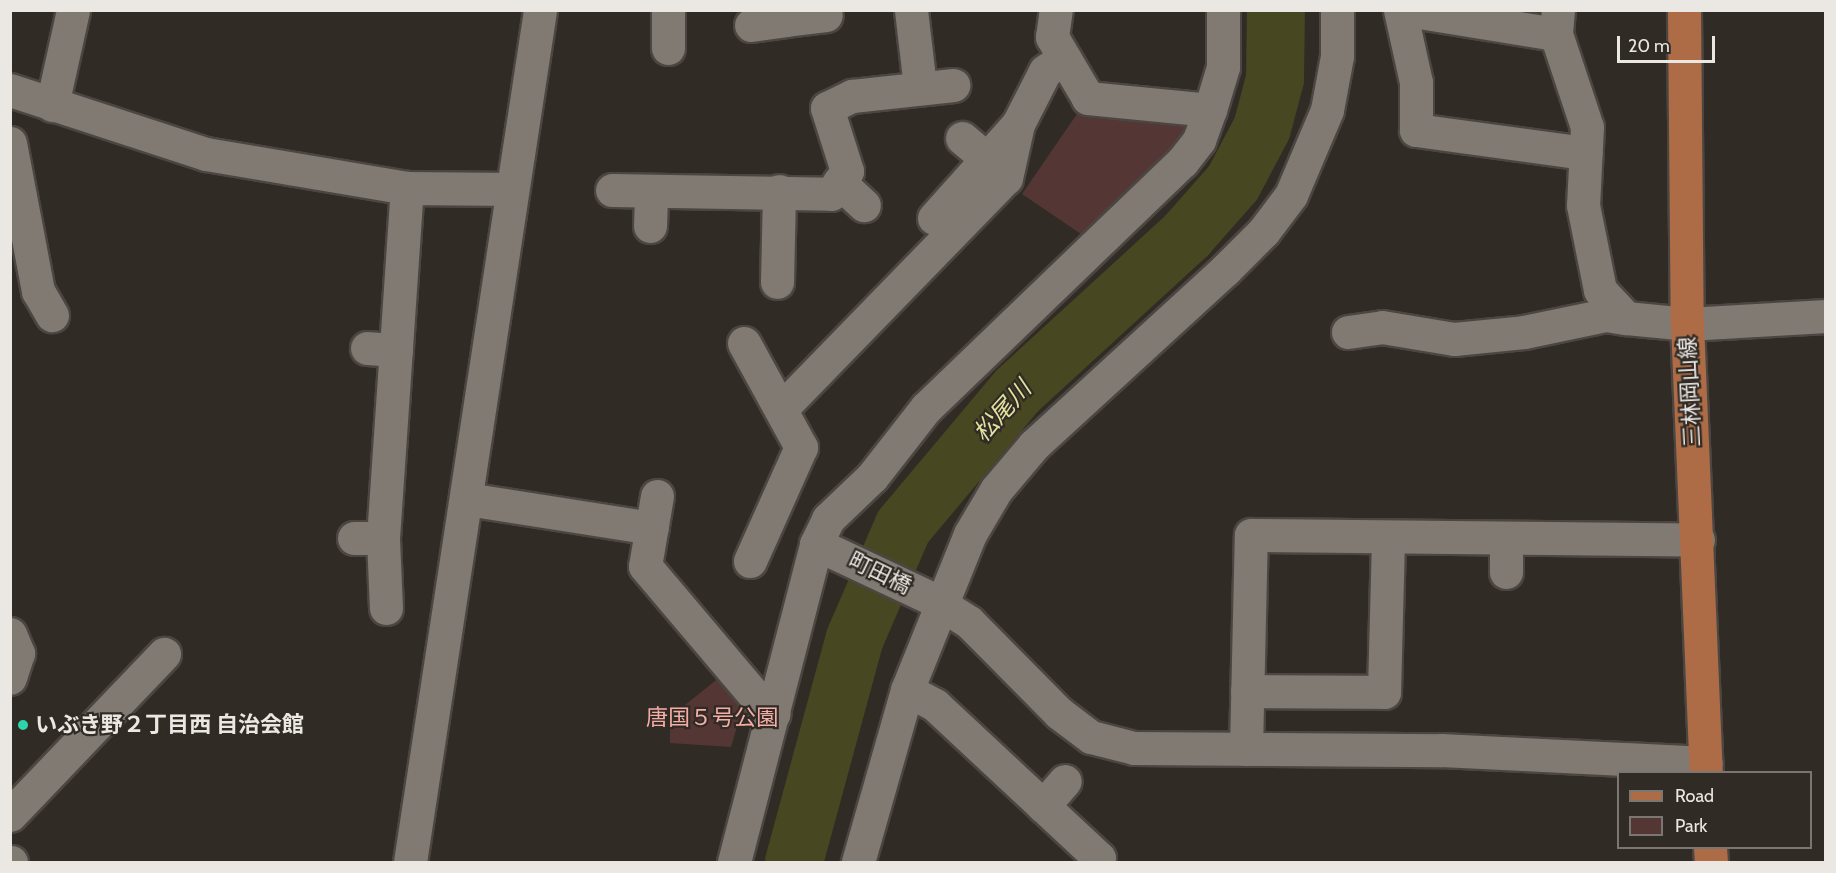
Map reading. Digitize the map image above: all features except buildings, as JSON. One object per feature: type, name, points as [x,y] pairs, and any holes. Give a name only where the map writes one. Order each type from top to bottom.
[{"type":"main road","name":"三林岡山線","points":[[1684,10],[1687,324],[1706,768]]},
{"type":"street","points":[[52,105],[73,10]]},
{"type":"street","points":[[410,862],[540,10]]},
{"type":"street","points":[[668,10],[668,48]]},
{"type":"street","points":[[911,10],[920,87]]},
{"type":"street","points":[[1056,10],[1052,37],[1088,98],[1210,110]]},
{"type":"street","points":[[734,862],[823,547],[828,519],[872,477],[926,408],[1182,162],[1199,140],[1223,67],[1223,10]]},
{"type":"street","points":[[858,862],[907,690],[937,602],[970,534],[996,490],[1034,445],[1225,270],[1264,231],[1291,195],[1327,110],[1336,56],[1337,10]]},
{"type":"street","points":[[1400,10],[1416,82],[1416,130],[1585,153]]},
{"type":"street","points":[[1407,10],[1557,22],[1587,127],[1583,205],[1600,290],[1626,318]]},
{"type":"street","points":[[751,25],[785,16],[826,15]]},
{"type":"street","points":[[781,409],[1006,178],[1018,124],[1045,70],[1064,58]]},
{"type":"street","points":[[612,190],[651,193],[779,191],[831,194],[847,171],[827,108],[852,96],[953,85]]},
{"type":"street","points":[[11,95],[52,105],[206,154],[407,188],[512,189]]},
{"type":"street","points":[[934,218],[1018,124]]},
{"type":"street","points":[[962,138],[987,159]]},
{"type":"street","points":[[10,143],[22,267],[52,315]]},
{"type":"street","points":[[839,182],[864,205]]},
{"type":"street","points":[[386,608],[368,538],[381,349],[407,188]]},
{"type":"street","points":[[777,282],[779,191]]},
{"type":"street","points":[[650,226],[651,193]]},
{"type":"street","points":[[1348,332],[1382,327],[1454,339],[1524,332],[1606,315],[1687,324],[1826,316]]},
{"type":"street","points":[[744,343],[801,447],[750,561]]},
{"type":"street","points":[[657,496],[645,566],[760,702],[774,714]]},
{"type":"street","points":[[467,499],[652,528]]},
{"type":"street","points":[[1246,749],[1251,535],[1698,540]]},
{"type":"street","points":[[1247,691],[1384,692],[1388,537]]},
{"type":"street","points":[[1506,537],[1506,572]]},
{"type":"street","name":"町田橋","points":[[823,547],[937,602],[969,622],[1059,713],[1091,737],[1134,748],[1441,750],[1706,768]]},
{"type":"street","points":[[10,634],[18,653],[10,678]]},
{"type":"street","points":[[10,815],[164,654]]},
{"type":"street","points":[[907,690],[935,705],[1098,858],[1098,862]]},
{"type":"street","points":[[1043,806],[1065,781]]},
{"type":"green space","points":[[1079,111],[1187,126],[1181,144],[1081,234],[1022,194]]},
{"type":"green space","name":"唐国５号公園","points":[[720,677],[744,702],[731,747],[670,743],[670,717]]},
{"type":"waterway","name":"松尾川","points":[[794,862],[855,638],[903,527],[1017,391],[1187,235],[1233,183],[1262,128],[1275,79],[1276,10]]},
{"type":"place","name":"いぶき野２丁目西 自治会館","points":[[23,725]]}]
